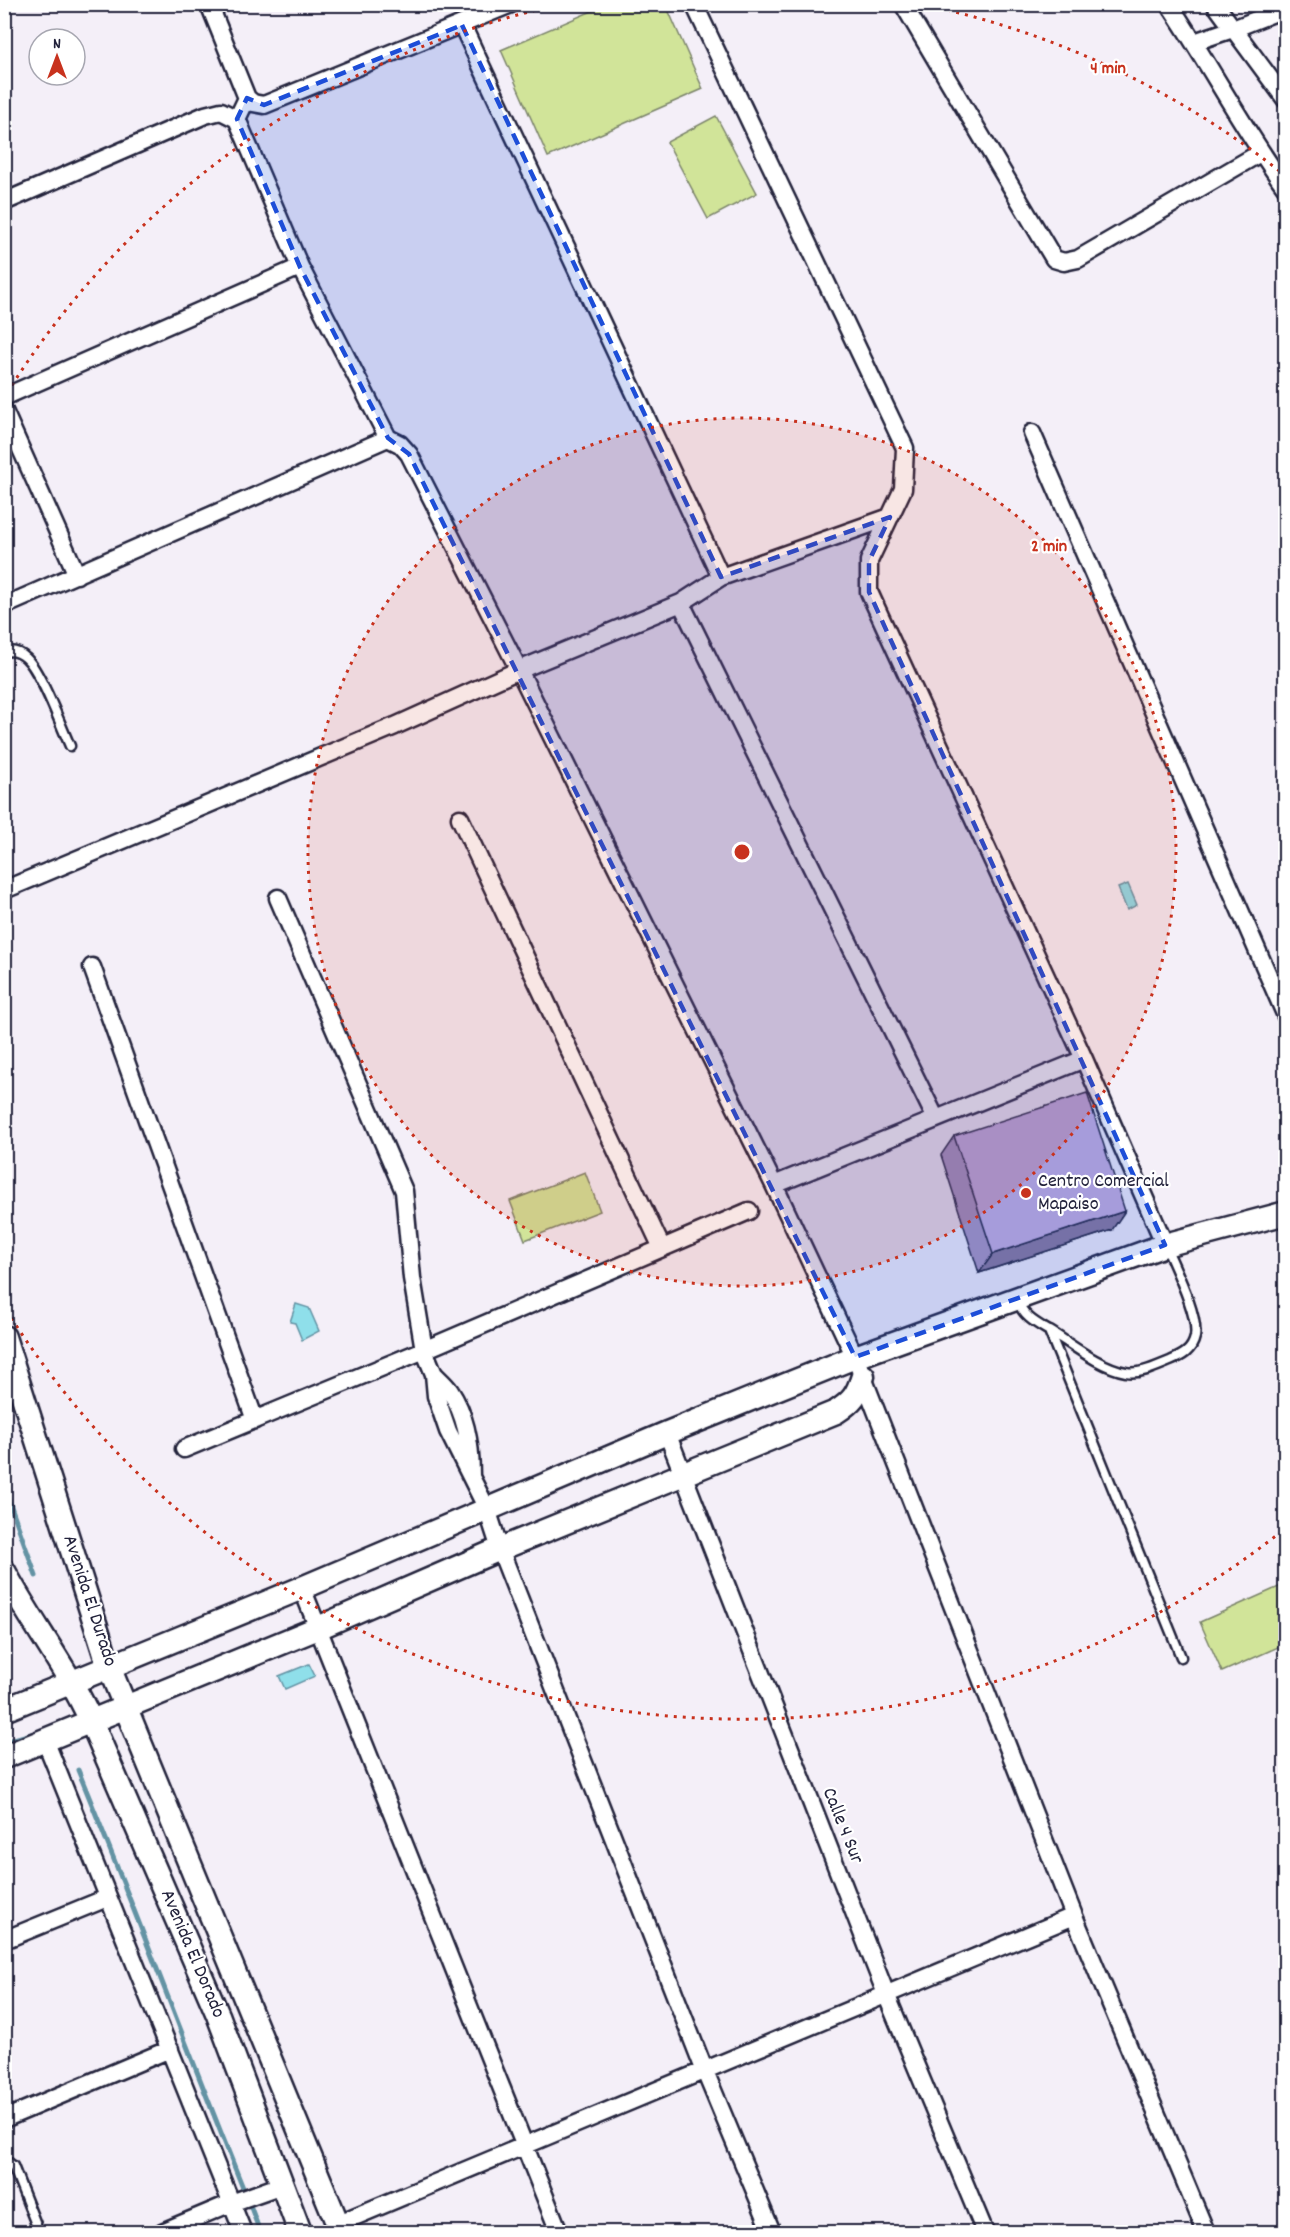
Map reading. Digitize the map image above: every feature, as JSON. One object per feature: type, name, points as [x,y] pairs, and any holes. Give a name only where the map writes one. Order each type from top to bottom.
[{"type":"street","points":[[209,4],[247,98],[264,105],[462,26],[511,4]]},
{"type":"street","points":[[694,4],[904,448],[903,489],[869,561],[869,592],[1084,1059],[1165,1245]]},
{"type":"street","points":[[903,4],[1054,258],[1064,261],[1078,259],[1260,153]]},
{"type":"street","points":[[1169,4],[1260,153],[1286,188]]},
{"type":"street","points":[[1215,4],[1286,100]]},
{"type":"street","points":[[1194,42],[1286,8]]},
{"type":"street","points":[[462,26],[722,577]]},
{"type":"street","points":[[237,119],[247,98]]},
{"type":"street","points":[[4,202],[205,115],[221,111],[237,119],[300,267],[388,438],[400,444],[409,454],[519,670],[774,1185],[859,1366],[1074,1916],[1206,2232]]},
{"type":"street","points":[[4,397],[300,267]]},
{"type":"street","points":[[4,411],[77,575]]},
{"type":"street","points":[[1032,433],[1280,992],[1286,1016]]},
{"type":"street","points":[[4,606],[388,438]]},
{"type":"street","points":[[4,890],[681,603],[722,577],[890,517]]},
{"type":"street","points":[[681,603],[936,1119]]},
{"type":"street","points":[[460,818],[662,1248]]},
{"type":"street","points":[[278,898],[404,1191],[412,1278],[424,1350],[434,1374],[450,1390],[464,1423],[471,1455],[471,1476],[487,1509],[500,1549],[704,2069],[772,2232]]},
{"type":"street","points":[[92,967],[255,1420]]},
{"type":"street","points":[[774,1185],[1084,1059]]},
{"type":"street","points":[[184,1449],[424,1350],[749,1211]]},
{"type":"street","points":[[4,1710],[302,1588],[667,1434],[859,1366],[1017,1300],[1165,1245],[1286,1213]]},
{"type":"street","name":"Avenida El Durado","points":[[4,1337],[109,1667],[189,1858]]},
{"type":"street","points":[[4,1757],[318,1628],[500,1549],[836,1413],[851,1403],[858,1391],[859,1366]]},
{"type":"street","name":"Calle 4 Sur","points":[[667,1434],[681,1476],[886,1994],[985,2232]]},
{"type":"street","points":[[4,1571],[71,1682]]},
{"type":"street","points":[[302,1588],[559,2232]]},
{"type":"street","name":"Avenida El Dorado","points":[[71,1682],[91,1721],[218,2015],[300,2232]]},
{"type":"street","points":[[45,1740],[243,2232]]},
{"type":"street","name":"Avenida El Dorado","points":[[189,1858],[339,2228]]},
{"type":"street","points":[[4,1940],[107,1898]]},
{"type":"street","points":[[339,2228],[523,2145],[1074,1916]]},
{"type":"street","points":[[4,2119],[170,2049]]},
{"type":"street","points":[[162,2232],[231,2203],[282,2185]]},
{"type":"lane","points":[[4,652],[18,653],[26,658],[35,669],[70,746]]},
{"type":"lane","points":[[1017,1300],[1022,1312],[1029,1319],[1104,1364],[1126,1373],[1140,1372],[1180,1357],[1190,1350],[1196,1336],[1190,1305],[1165,1245]]},
{"type":"lane","points":[[1049,1331],[1181,1657]]},
{"type":"lane","points":[[4,2159],[13,2166],[39,2232]]},
{"type":"highlighted area","points":[[462,25],[721,577],[890,517],[869,561],[869,592],[1165,1245],[855,1357],[409,454],[388,438],[300,267],[237,119],[247,98],[264,105]]},
{"type":"green space","points":[[606,5],[666,5],[703,89],[548,157],[501,50]]},
{"type":"green space","points":[[716,116],[757,193],[708,219],[667,142]]},
{"type":"green space","points":[[585,1172],[600,1211],[525,1240],[510,1201]]},
{"type":"green space","points":[[1281,1586],[1285,1597],[1285,1644],[1222,1672],[1200,1622]]},
{"type":"water","points":[[1128,884],[1137,905],[1127,910],[1118,888]]},
{"type":"water","points":[[296,1304],[309,1308],[319,1331],[302,1340],[295,1323],[290,1322]]},
{"type":"water","points":[[309,1664],[315,1676],[285,1689],[279,1676]]},
{"type":"building","name":"Centro Comercial Mapaiso","points":[[1087,1093],[1125,1211],[993,1254],[954,1136]]},
{"type":"waterway","points":[[4,1487],[36,1576]]},
{"type":"waterway","points":[[4,1742],[45,1730]]},
{"type":"waterway","points":[[78,1770],[243,2188]]},
{"type":"waterway","points":[[250,2205],[260,2232]]},
{"type":"place","name":"Centro Comercial Mapaiso","points":[[1026,1193]]}]
